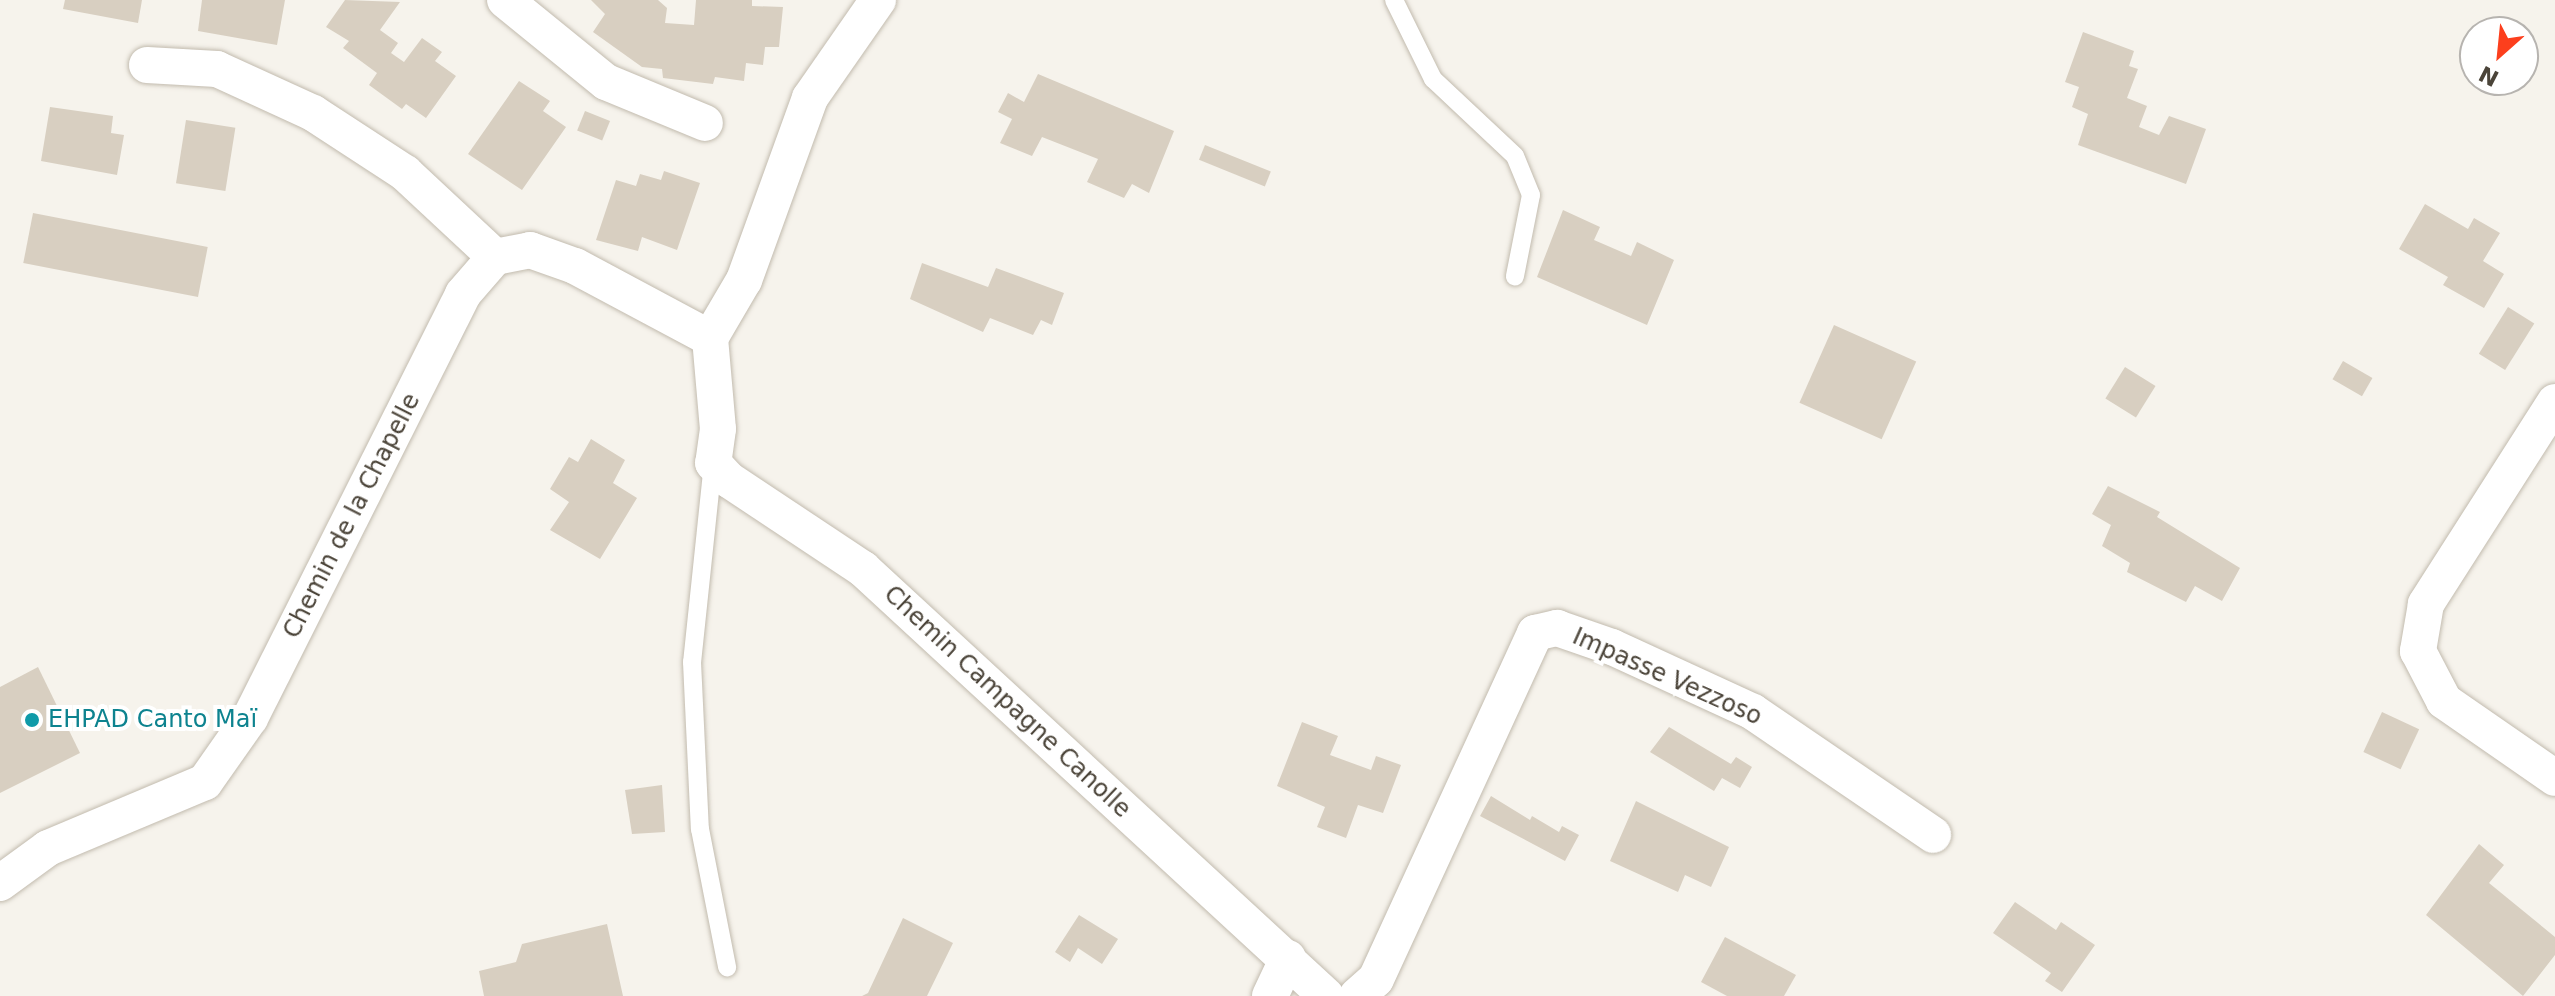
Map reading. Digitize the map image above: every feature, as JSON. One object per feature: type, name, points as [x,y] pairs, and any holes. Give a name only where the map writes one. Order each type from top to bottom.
[{"type":"street","points":[[505,0],[606,82],[705,123]]},
{"type":"street","points":[[713,463],[718,429],[710,338],[744,280],[810,98],[878,0]]},
{"type":"street","points":[[147,65],[217,69],[313,113],[405,173],[495,257],[530,250],[575,266],[710,338]]},
{"type":"street","name":"Chemin de la Chapelle","points":[[0,883],[48,848],[205,782],[250,718],[463,294],[495,257]]},
{"type":"street","points":[[2555,402],[2426,604],[2418,651],[2444,701],[2555,778]]},
{"type":"street","name":"Chemin Campagne Canolle","points":[[713,463],[729,480],[863,569],[1326,996]]},
{"type":"street","name":"Impasse Vezzoso","points":[[1357,996],[1376,979],[1535,633],[1557,628],[1612,647],[1753,712],[1933,835]]},
{"type":"street","points":[[1270,996],[1288,958]]},
{"type":"lane","points":[[1394,0],[1433,79],[1515,156],[1531,195],[1515,276]]},
{"type":"lane","points":[[713,463],[693,677],[700,829],[727,967]]},
{"type":"building","points":[[65,0],[142,0],[138,23],[63,9]]},
{"type":"building","points":[[202,0],[285,0],[277,45],[198,31]]},
{"type":"building","points":[[345,0],[400,2],[380,30],[398,43],[391,53],[404,62],[422,38],[442,52],[435,61],[456,76],[426,118],[406,104],[402,109],[369,85],[377,73],[343,48],[349,41],[326,27]]},
{"type":"building","points":[[591,0],[658,0],[667,8],[665,23],[694,25],[696,0],[752,0],[752,6],[783,7],[779,47],[765,47],[763,65],[746,63],[744,81],[715,77],[713,84],[663,78],[662,69],[642,67],[593,32],[605,14]]},
{"type":"building","points":[[2083,32],[2134,51],[2129,66],[2138,69],[2127,98],[2147,106],[2139,127],[2159,135],[2169,116],[2206,129],[2186,184],[2078,145],[2088,114],[2072,107],[2079,87],[2065,82]]},
{"type":"building","points":[[1038,74],[1174,131],[1149,193],[1132,184],[1124,198],[1087,182],[1098,159],[1042,137],[1032,156],[1000,143],[1012,119],[998,112],[1008,93],[1024,102]]},
{"type":"building","points":[[519,81],[550,101],[543,111],[566,127],[522,190],[468,154]]},
{"type":"building","points":[[50,107],[113,116],[111,133],[124,135],[117,175],[41,161]]},
{"type":"building","points":[[585,111],[610,121],[602,141],[577,130]]},
{"type":"building","points":[[186,120],[235,128],[225,191],[176,183]]},
{"type":"building","points":[[1205,145],[1271,172],[1265,186],[1199,160]]},
{"type":"building","points":[[664,171],[700,183],[677,250],[642,237],[638,251],[596,240],[616,180],[636,186],[640,174],[661,180]]},
{"type":"building","points":[[2425,204],[2468,229],[2474,218],[2500,233],[2483,261],[2504,274],[2484,308],[2443,285],[2448,277],[2399,249]]},
{"type":"building","points":[[1563,210],[1600,227],[1594,240],[1631,256],[1637,242],[1674,260],[1647,325],[1537,277]]},
{"type":"building","points":[[33,213],[208,247],[198,297],[23,263]]},
{"type":"building","points":[[922,263],[988,287],[996,268],[1064,293],[1052,325],[1041,320],[1033,335],[990,318],[983,332],[910,299]]},
{"type":"building","points":[[2508,307],[2534,323],[2505,370],[2479,354]]},
{"type":"building","points":[[1834,325],[1916,362],[1882,439],[1799,403]]},
{"type":"building","points":[[2343,361],[2372,378],[2362,396],[2332,379]]},
{"type":"building","points":[[2125,367],[2156,386],[2136,417],[2105,398]]},
{"type":"building","points":[[591,439],[625,460],[613,483],[637,498],[600,559],[550,530],[569,502],[550,489],[569,457],[578,462]]},
{"type":"building","points":[[2108,486],[2160,512],[2157,517],[2240,568],[2222,601],[2195,586],[2186,602],[2127,572],[2130,563],[2102,546],[2111,525],[2092,514]]},
{"type":"building","name":"EHPAD Canto Maï","points":[[38,667],[80,753],[0,793],[0,687]]},
{"type":"building","points":[[2382,712],[2419,729],[2401,769],[2363,752]]},
{"type":"building","points":[[1302,722],[1338,736],[1330,755],[1371,770],[1376,756],[1401,765],[1383,813],[1358,805],[1346,838],[1317,827],[1325,807],[1277,786]]},
{"type":"building","points":[[1669,727],[1731,764],[1736,757],[1752,767],[1740,788],[1722,778],[1714,791],[1650,752]]},
{"type":"building","points":[[662,785],[665,832],[632,834],[625,790]]},
{"type":"building","points":[[1491,796],[1530,820],[1532,816],[1559,832],[1562,826],[1579,835],[1565,861],[1480,816]]},
{"type":"building","points":[[1636,801],[1729,847],[1711,887],[1685,875],[1678,892],[1610,861]]},
{"type":"building","points":[[2479,844],[2504,865],[2489,883],[2555,937],[2555,955],[2523,996],[2426,915]]},
{"type":"building","points":[[2015,902],[2056,930],[2061,922],[2095,945],[2062,992],[2045,981],[2051,973],[1993,933]]},
{"type":"building","points":[[1079,915],[1118,939],[1102,964],[1078,948],[1070,962],[1055,952]]},
{"type":"building","points":[[903,918],[953,943],[927,996],[862,996],[868,993]]},
{"type":"building","points":[[607,924],[623,996],[484,996],[479,971],[516,962],[522,944]]},
{"type":"building","points":[[1725,937],[1796,975],[1784,996],[1727,996],[1701,982]]},
{"type":"place","name":"EHPAD Canto Maï","points":[[32,720]]}]
